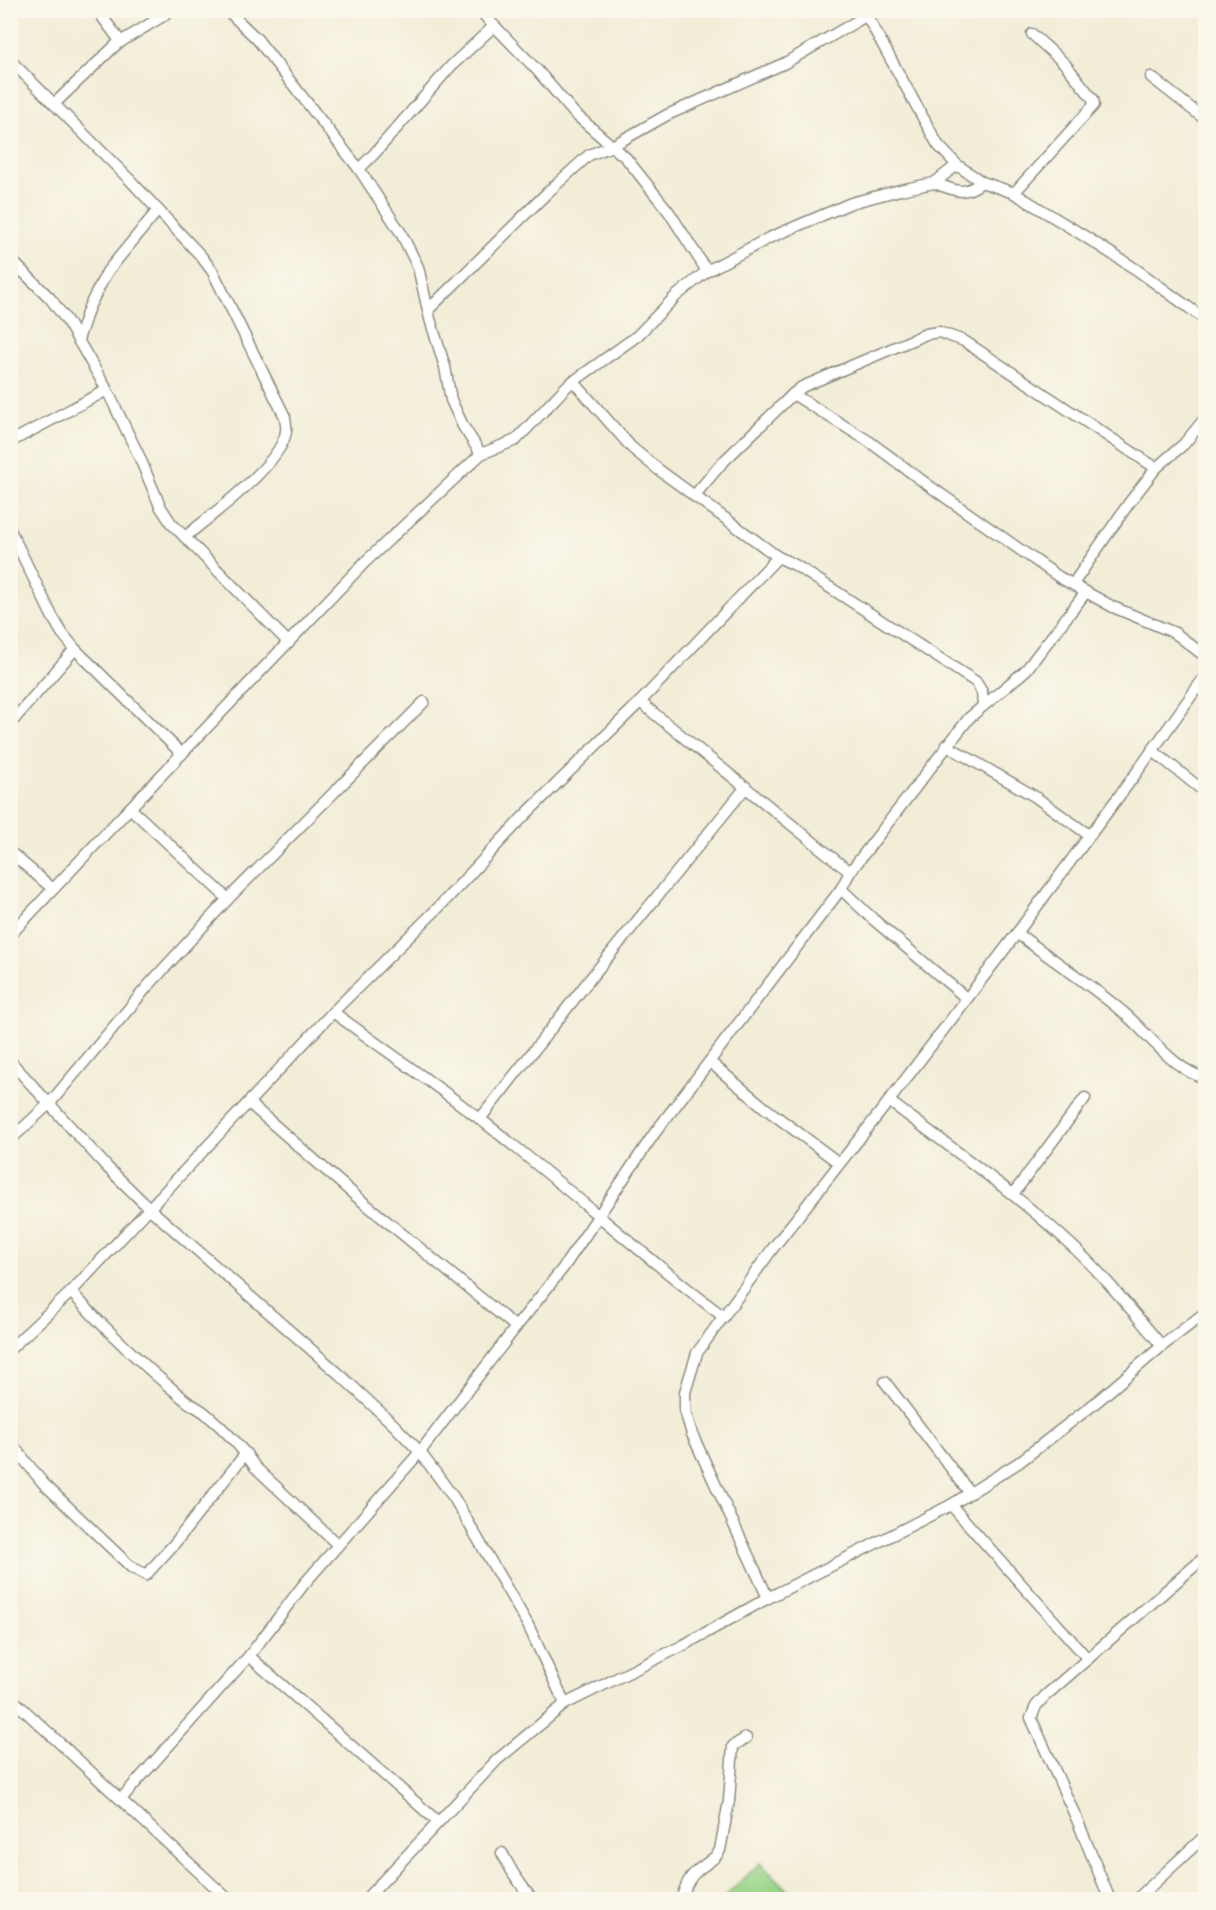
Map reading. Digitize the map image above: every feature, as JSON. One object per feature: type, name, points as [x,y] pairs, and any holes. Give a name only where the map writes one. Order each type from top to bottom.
[{"type":"street","points":[[97,10],[121,42]]},
{"type":"street","points":[[54,104],[121,42],[169,10]]},
{"type":"street","points":[[227,10],[257,39],[359,169],[401,233],[418,267],[445,367],[451,400],[463,426],[481,454]]},
{"type":"street","points":[[479,10],[537,70],[574,113],[626,158],[708,271]]},
{"type":"street","points":[[428,310],[589,155],[612,146],[667,115],[785,63],[868,12],[938,145],[957,165],[982,182],[1014,193],[1137,270],[1206,320]]},
{"type":"street","points":[[359,169],[451,66],[494,26]]},
{"type":"street","points":[[1014,193],[1094,105],[1093,99],[1065,64],[1032,34]]},
{"type":"street","points":[[10,60],[201,256],[213,272],[285,417],[286,432],[268,465],[184,537]]},
{"type":"street","points":[[1151,77],[1206,120]]},
{"type":"street","points":[[10,935],[365,562],[481,454],[516,440],[552,400],[573,381],[637,336],[676,296],[708,271],[769,238],[851,203],[934,183],[957,165]]},
{"type":"street","points":[[934,183],[959,191],[970,190],[982,182]]},
{"type":"street","points":[[78,340],[89,307],[107,272],[158,210]]},
{"type":"street","points":[[10,259],[50,298],[67,321],[107,390],[139,456],[160,507],[171,523],[289,644]]},
{"type":"street","points":[[694,496],[726,459],[802,387],[926,334],[939,332],[964,341],[1156,468]]},
{"type":"street","points":[[573,381],[632,447],[694,496],[778,557],[795,565],[976,682],[982,692],[983,706]]},
{"type":"street","points":[[10,442],[107,390]]},
{"type":"street","points":[[793,394],[870,442],[928,485],[1073,584],[1113,607],[1175,633],[1206,657]]},
{"type":"street","points":[[1073,584],[1156,468],[1184,444],[1206,417]]},
{"type":"street","points":[[10,530],[14,548],[62,633],[75,649],[182,754]]},
{"type":"street","points":[[10,1349],[71,1292],[333,1012],[440,906],[524,816],[640,702],[778,557]]},
{"type":"street","points":[[122,1799],[249,1656],[304,1584],[420,1452],[563,1268],[654,1134],[841,889],[850,872],[946,745],[969,718],[1026,670],[1086,592]]},
{"type":"street","points":[[10,724],[75,649]]},
{"type":"street","points":[[768,1598],[692,1434],[685,1411],[685,1392],[697,1353],[773,1248],[1017,933],[1206,675]]},
{"type":"street","points":[[10,1140],[51,1103],[147,987],[228,899],[424,702]]},
{"type":"street","points":[[640,702],[850,872]]},
{"type":"street","points":[[946,745],[1034,796],[1089,835]]},
{"type":"street","points":[[1152,750],[1206,793]]},
{"type":"street","points":[[480,1119],[746,787]]},
{"type":"street","points":[[129,808],[228,899]]},
{"type":"street","points":[[10,852],[53,889]]},
{"type":"street","points":[[841,889],[966,998]]},
{"type":"street","points":[[1017,933],[1123,1012],[1178,1064],[1199,1077],[1206,1078]]},
{"type":"street","points":[[333,1012],[480,1119],[600,1216],[668,1275],[723,1317]]},
{"type":"street","points":[[10,1061],[51,1103],[107,1167],[150,1209],[338,1373],[420,1452],[454,1498],[528,1625],[565,1704]]},
{"type":"street","points":[[710,1062],[765,1108],[839,1163]]},
{"type":"street","points":[[1012,1194],[1085,1098]]},
{"type":"street","points":[[889,1101],[1012,1194],[1093,1266],[1162,1346]]},
{"type":"street","points":[[249,1103],[357,1197],[516,1326]]},
{"type":"street","points":[[71,1292],[94,1317],[180,1395],[204,1412],[246,1453],[255,1467],[338,1545]]},
{"type":"street","points":[[365,1899],[497,1760],[565,1704],[682,1646],[768,1598],[951,1505],[1018,1463],[1206,1312]]},
{"type":"street","points":[[885,1382],[970,1493]]},
{"type":"street","points":[[10,1442],[43,1483],[131,1567],[146,1575],[246,1453]]},
{"type":"street","points":[[951,1505],[1088,1659]]},
{"type":"street","points":[[1110,1899],[1031,1718],[1036,1706],[1045,1696],[1206,1556]]},
{"type":"street","points":[[249,1656],[437,1821]]},
{"type":"street","points":[[10,1697],[229,1899]]},
{"type":"street","points":[[681,1899],[687,1881],[696,1871],[717,1856],[720,1850],[729,1801],[733,1746],[746,1738]]},
{"type":"street","points":[[1136,1899],[1206,1835]]},
{"type":"street","points":[[502,1853],[532,1899]]},
{"type":"green space","points":[[760,1863],[796,1899],[723,1899]]}]
